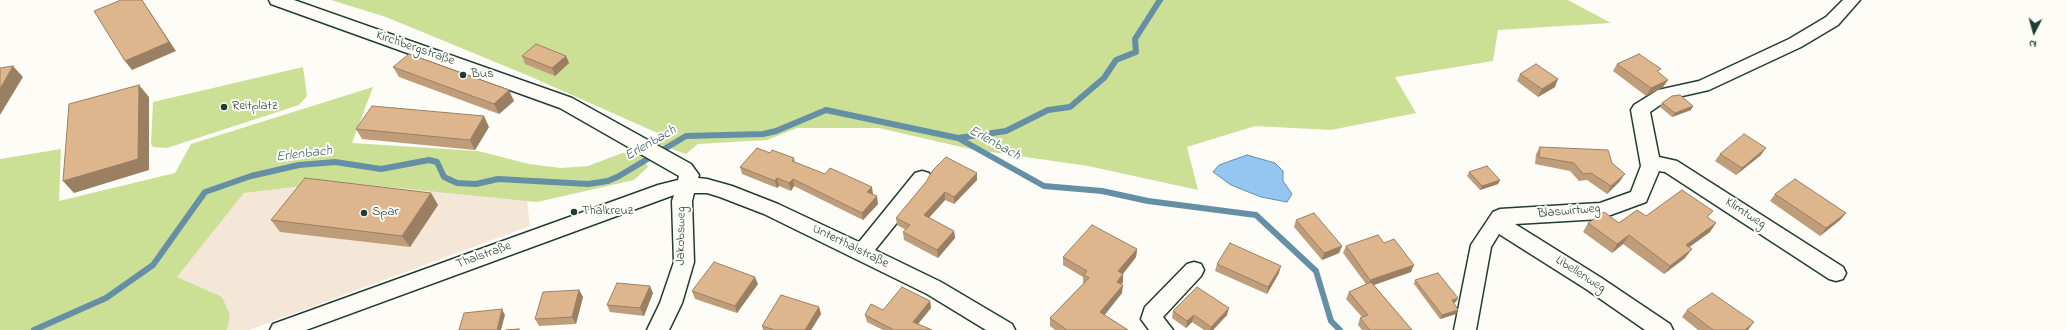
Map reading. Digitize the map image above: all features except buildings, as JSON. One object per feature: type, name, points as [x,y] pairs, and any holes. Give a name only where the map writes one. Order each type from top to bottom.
[{"type":"street","name":"Kirchbergstraße","points":[[277,0],[554,98],[576,108],[669,159],[689,175],[688,185]]},
{"type":"street","name":"Blaswirtweg","points":[[1496,222],[1500,217],[1601,210],[1639,197],[1651,166],[1640,110],[1664,94],[1703,86],[1795,43],[1832,21],[1852,0]]},
{"type":"street","name":"Klimtweg","points":[[1650,162],[1670,166],[1836,273]]},
{"type":"street","points":[[863,253],[875,235],[922,178]]},
{"type":"street","name":"Unterthalstraße","points":[[688,185],[706,186],[725,191],[771,209],[934,288],[1004,330]]},
{"type":"street","name":"Thalstraße","points":[[281,330],[665,190],[688,185]]},
{"type":"street","name":"Jakobsweg","points":[[658,330],[671,303],[684,262],[684,242],[681,215],[682,201],[688,185]]},
{"type":"street","points":[[1465,330],[1481,245],[1496,222]]},
{"type":"street","name":"Libellenweg","points":[[1496,222],[1593,283],[1662,330]]},
{"type":"street","points":[[1162,330],[1152,319],[1153,313],[1194,270]]},
{"type":"shaded area","points":[[338,182],[527,200],[530,226],[249,330],[227,330],[228,328],[177,277],[244,193]]},
{"type":"green space","points":[[331,0],[1568,0],[1611,23],[1498,30],[1493,61],[1395,77],[1416,113],[1331,130],[1255,126],[1187,147],[1198,190],[1088,166],[970,149],[879,128],[797,128],[767,140],[698,144],[686,154],[651,142],[662,135],[529,76],[386,17]]},
{"type":"green space","name":"Reitplatz","points":[[303,67],[307,96],[299,105],[167,148],[153,147],[151,144],[153,102]]},
{"type":"green space","points":[[373,87],[352,143],[478,151],[529,164],[561,168],[588,166],[622,153],[637,152],[643,157],[648,167],[634,180],[537,202],[338,182],[244,193],[177,277],[222,297],[230,315],[227,330],[0,330],[0,159],[61,149],[59,201],[175,173],[191,144]]},
{"type":"water","points":[[1247,155],[1275,163],[1283,171],[1283,181],[1292,194],[1287,202],[1261,197],[1231,185],[1213,172],[1219,165]]},
{"type":"waterway","points":[[958,138],[1006,131],[1048,110],[1070,107],[1104,78],[1116,60],[1136,52],[1135,39],[1160,0]]},
{"type":"waterway","name":"Erlenbach","points":[[34,330],[106,298],[153,265],[205,192],[251,176],[299,165],[335,162],[381,169],[429,160],[437,162],[444,177],[457,183],[476,184],[498,179],[588,184],[608,181],[619,176],[686,136],[763,134],[776,131],[826,110],[958,138]]},
{"type":"waterway","name":"Erlenbach","points":[[958,138],[1044,186],[1102,191],[1148,201],[1256,215],[1316,271],[1331,321],[1340,330]]},
{"type":"place","name":"Bus","points":[[463,75]]},
{"type":"place","name":"Reitplatz","points":[[224,107]]},
{"type":"place","name":"Thalkreuz","points":[[574,212]]},
{"type":"place","name":"Spar","points":[[364,213]]}]
